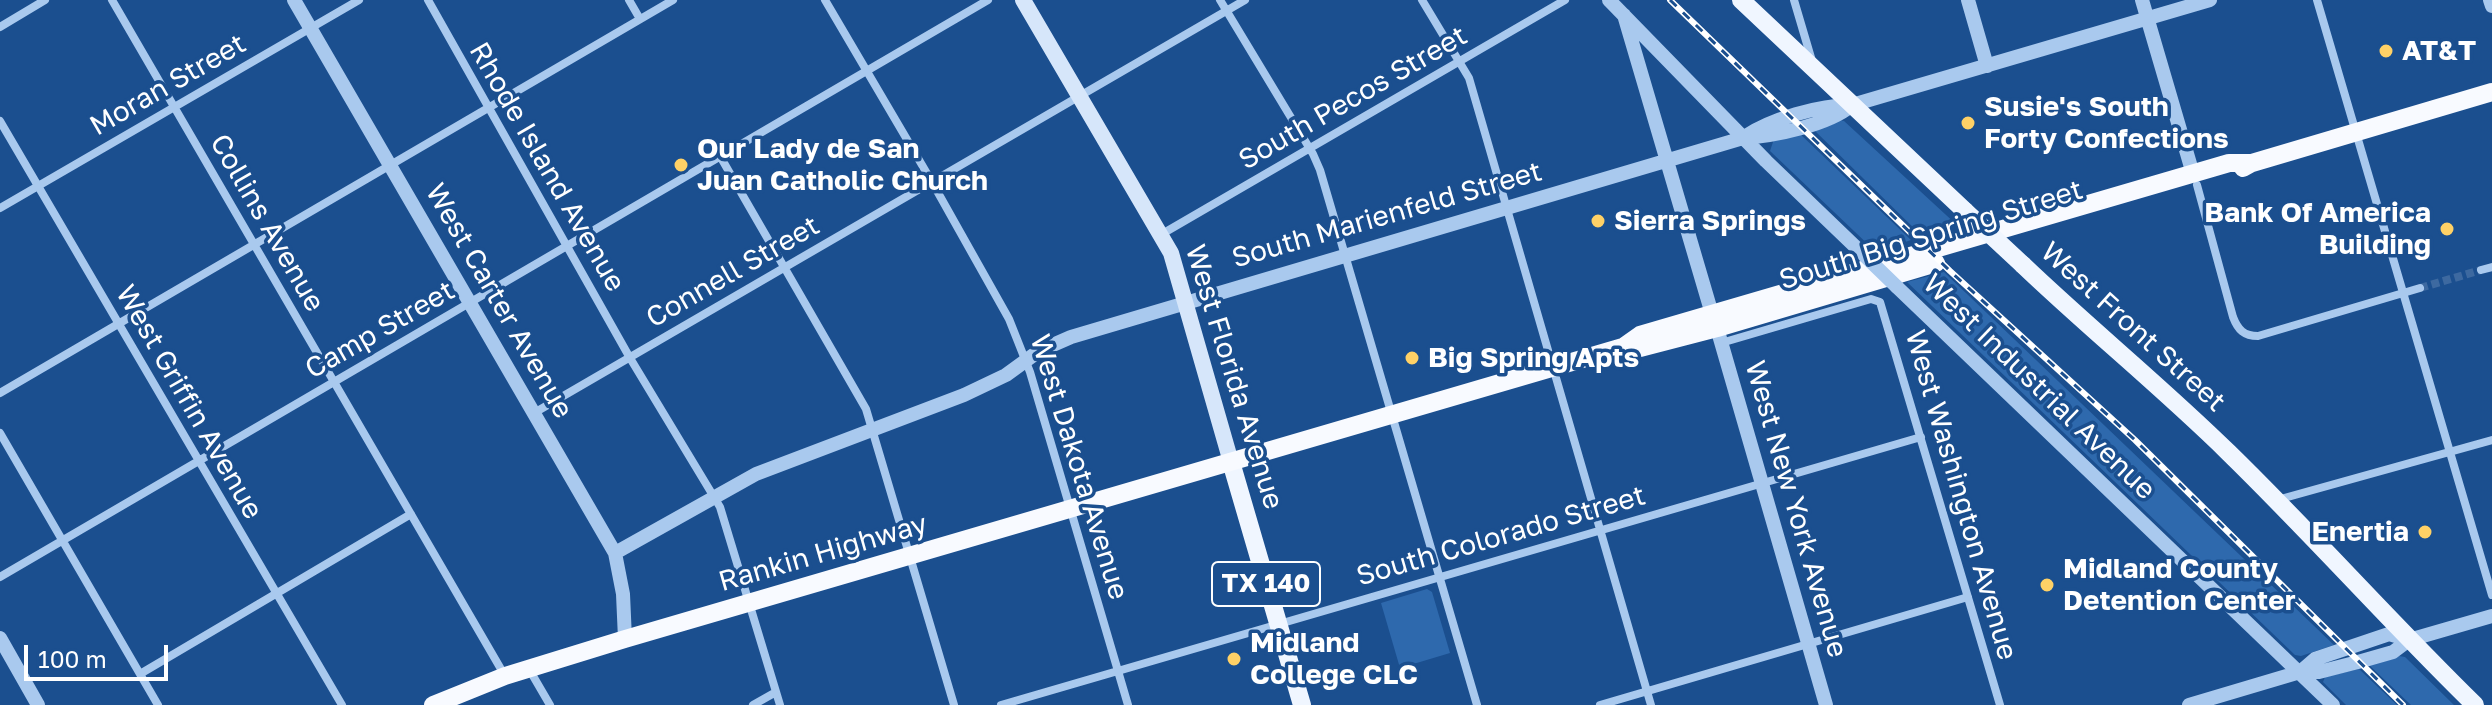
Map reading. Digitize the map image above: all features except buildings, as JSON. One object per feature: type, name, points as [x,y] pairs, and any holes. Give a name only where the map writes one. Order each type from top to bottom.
[{"type":"highway","name":"South Big Spring Street","points":[[1231,462],[1623,347],[1640,348],[1716,329],[2195,179],[2229,163],[2252,163],[2492,92]]},
{"type":"highway","name":"Rankin Highway","points":[[433,705],[505,676],[625,639],[1231,462]]},
{"type":"main road","name":"West Florida Avenue","points":[[1023,0],[1171,253],[1302,705]]},
{"type":"main road","name":"West Front Street","points":[[1741,0],[2023,265],[2183,408],[2475,705]]},
{"type":"street","points":[[0,27],[45,0]]},
{"type":"street","name":"Collins Avenue","points":[[112,0],[505,676]]},
{"type":"street","name":"West Carter Avenue","points":[[294,0],[615,553],[623,594],[625,639]]},
{"type":"street","name":"Moran Street","points":[[0,208],[359,0]]},
{"type":"street","name":"Rhode Island Avenue","points":[[428,0],[630,358],[724,517],[780,705]]},
{"type":"street","points":[[629,0],[640,19]]},
{"type":"street","points":[[0,393],[673,0]]},
{"type":"street","name":"West Dakota Avenue","points":[[825,0],[1009,319],[1026,361],[1128,705]]},
{"type":"street","name":"Camp Street","points":[[0,577],[988,0]]},
{"type":"street","points":[[1220,0],[1320,170],[1477,705]]},
{"type":"street","name":"Connell Street","points":[[534,413],[1245,0]]},
{"type":"street","points":[[1422,0],[1469,78],[1651,705]]},
{"type":"street","name":"South Pecos Street","points":[[1162,234],[1565,0]]},
{"type":"street","name":"West Industrial Avenue","points":[[1609,0],[1743,138],[2333,705]]},
{"type":"street","points":[[1794,0],[1814,69]]},
{"type":"street","points":[[1968,0],[1987,66]]},
{"type":"street","points":[[2142,0],[2237,329],[2248,336],[2258,336],[2420,288]]},
{"type":"street","name":"South Marienfeld Street","points":[[615,553],[776,465],[995,381],[1061,340],[1743,138],[1760,127],[1831,105],[1852,105],[2210,0]]},
{"type":"street","points":[[2317,0],[2492,595]]},
{"type":"street","points":[[2490,0],[2492,6]]},
{"type":"street","name":"West New York Avenue","points":[[1623,14],[1826,705]]},
{"type":"street","name":"West Griffin Avenue","points":[[0,121],[342,705]]},
{"type":"street","points":[[720,156],[866,409],[954,705]]},
{"type":"street","points":[[2481,270],[2492,267]]},
{"type":"street","name":"South Big Spring Street","points":[[1716,329],[1877,300]]},
{"type":"street","name":"West Washington Avenue","points":[[1877,300],[1883,306],[2000,705]]},
{"type":"street","points":[[0,433],[158,705]]},
{"type":"street","name":"South Colorado Street","points":[[1001,705],[1921,437]]},
{"type":"street","points":[[2276,500],[2492,440]]},
{"type":"street","points":[[140,674],[411,514]]},
{"type":"street","points":[[1600,705],[1968,597]]},
{"type":"street","points":[[2189,705],[2300,672],[2315,659],[2389,634],[2409,640],[2492,616]]},
{"type":"street","points":[[0,638],[38,705]]},
{"type":"street","points":[[529,669],[550,705]]},
{"type":"street","points":[[753,705],[776,692]]},
{"type":"shaded area","points":[[1840,120],[1958,226],[1922,236],[1812,128]]},
{"type":"shaded area","points":[[1798,132],[1911,240],[1876,252],[1770,151],[1774,139]]},
{"type":"shaded area","points":[[1944,272],[2334,645],[2301,656],[2295,655],[1907,282]]},
{"type":"shaded area","points":[[1427,589],[1432,592],[1450,653],[1400,668],[1381,603]]},
{"type":"shaded area","points":[[2405,657],[2454,705],[2411,705],[2369,665]]},
{"type":"shaded area","points":[[2359,669],[2397,705],[2346,705],[2323,682],[2325,677]]},
{"type":"tunnel","points":[[2420,288],[2481,270]]},
{"type":"railway","points":[[1670,0],[1950,271],[2135,440],[2403,705]]},
{"type":"place","name":"AT&T","points":[[2386,51]]},
{"type":"place","name":"Susie's South Forty Confections","points":[[1968,123]]},
{"type":"place","name":"Our Lady de San Juan Catholic Church","points":[[681,165]]},
{"type":"place","name":"Sierra Springs","points":[[1598,221]]},
{"type":"place","name":"Bank Of America Building","points":[[2447,229]]},
{"type":"place","name":"Big Spring Apts","points":[[1412,358]]},
{"type":"place","name":"Enertia","points":[[2425,532]]},
{"type":"place","name":"Midland County Detention Center","points":[[2047,585]]},
{"type":"place","name":"Midland College CLC","points":[[1234,659]]}]
